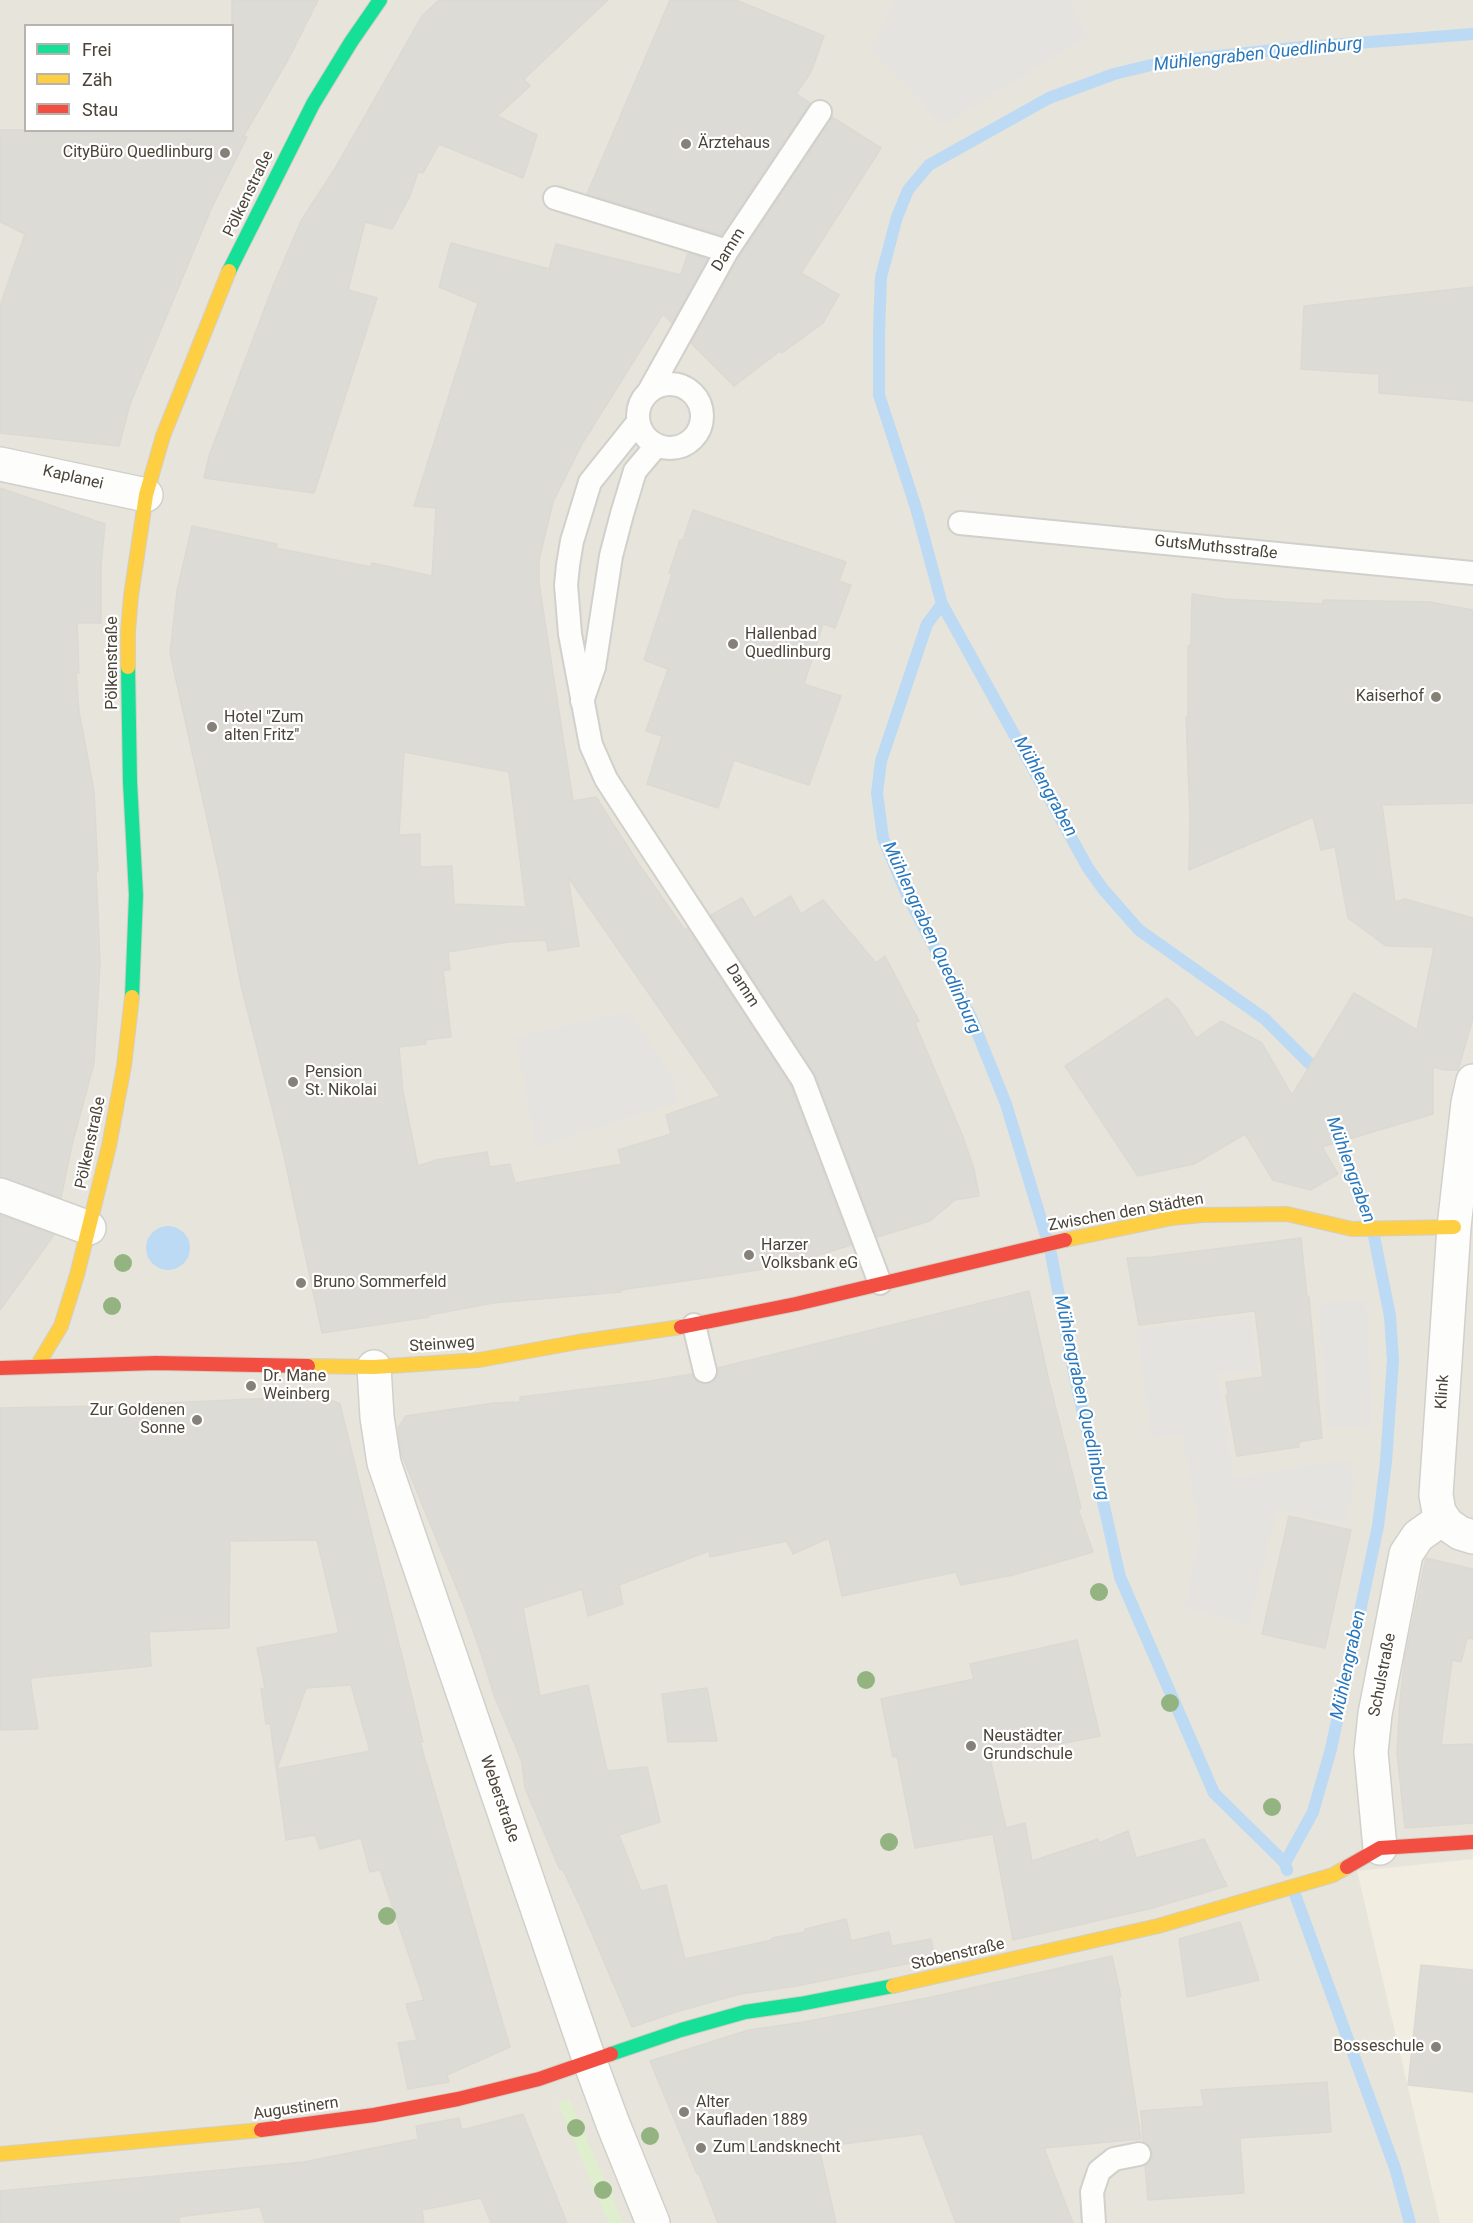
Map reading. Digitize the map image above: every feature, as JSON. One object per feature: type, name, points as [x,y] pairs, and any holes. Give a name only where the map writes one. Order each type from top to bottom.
[{"type":"street","name":"Pölkenstraße","points":[[37,1366],[61,1326],[78,1275],[109,1146],[124,1066],[132,1003],[136,895],[130,782],[128,631],[132,585],[146,495],[172,415],[221,289],[246,236],[308,112],[380,0]]},
{"type":"street","name":"Kaplanei","points":[[0,464],[146,495]]},
{"type":"street","name":"Klink","points":[[1442,1519],[1437,1503],[1436,1488],[1463,1228],[1468,1103],[1473,1081]]},
{"type":"street","points":[[0,1195],[89,1228]]},
{"type":"street","name":"Zwischen den Städten","points":[[880,1283],[1067,1239],[1172,1218],[1202,1215],[1287,1215],[1352,1229],[1463,1228]]},
{"type":"street","name":"Steinweg","points":[[0,1368],[156,1363],[374,1367],[478,1360],[694,1325],[880,1283]]},
{"type":"street","name":"Weberstraße","points":[[374,1367],[377,1417],[384,1463],[590,2062],[653,2223]]},
{"type":"street","points":[[1442,1519],[1452,1529],[1473,1537]]},
{"type":"street","name":"Schulstraße","points":[[1380,1848],[1371,1760],[1375,1714],[1406,1554],[1418,1536],[1442,1519]]},
{"type":"street","points":[[1380,1848],[1473,1842]]},
{"type":"street","name":"Stobenstraße","points":[[590,2062],[681,2030],[745,2012],[818,2001],[928,1979],[1158,1926],[1333,1875],[1380,1848]]},
{"type":"street","name":"Augustinern","points":[[0,2154],[211,2136],[374,2115],[458,2099],[539,2079],[590,2062]]},
{"type":"lane","name":"Damm","points":[[648,393],[727,251],[820,112]]},
{"type":"lane","points":[[555,198],[727,251]]},
{"type":"lane","points":[[667,384],[688,389],[696,397],[702,417],[700,428],[694,437],[677,447],[657,446],[642,432],[638,422],[638,411],[642,400],[648,393],[667,384]]},
{"type":"lane","name":"Damm","points":[[638,422],[590,482],[572,541],[566,585],[567,609],[591,745],[606,778],[803,1080],[880,1283]]},
{"type":"lane","points":[[582,703],[594,667],[611,556],[622,513],[635,471],[657,446]]},
{"type":"lane","name":"GutsMuthsstraße","points":[[960,523],[1473,573]]},
{"type":"lane","points":[[694,1325],[705,1371]]},
{"type":"lane","points":[[1094,2223],[1092,2192],[1099,2171],[1114,2159],[1139,2154]]},
{"type":"shaded area","points":[[0,0],[1473,0],[1473,2223],[0,2223]]},
{"type":"shaded area","points":[[895,0],[1068,0],[1089,36],[943,125],[871,49]]},
{"type":"shaded area","points":[[630,1011],[672,1077],[679,1102],[536,1147],[515,1037]]},
{"type":"shaded area","points":[[1366,1300],[1373,1426],[1327,1429],[1319,1303]]},
{"type":"shaded area","points":[[1251,1315],[1258,1369],[1218,1374],[1234,1477],[1349,1460],[1354,1485],[1344,1524],[1277,1509],[1249,1624],[1184,1608],[1200,1534],[1182,1435],[1152,1438],[1136,1330]]},
{"type":"shaded area","name":"Bosseschule","points":[[1473,1859],[1473,2223],[1440,2223],[1357,1871]]},
{"type":"green space","points":[[569,2099],[623,2223],[609,2223],[558,2103]]},
{"type":"water","points":[[168,1226],[184,1232],[190,1248],[184,1264],[168,1270],[152,1264],[146,1248],[152,1232]]},
{"type":"building","points":[[232,0],[318,0],[289,58],[243,137],[247,137],[212,207],[130,404],[119,446],[0,433],[0,306],[25,234],[0,222],[0,130],[234,132],[234,24],[232,24]]},
{"type":"building","points":[[439,0],[608,0],[524,79],[530,86],[497,116],[537,135],[523,178],[439,144],[423,173],[418,172],[410,196],[392,229],[365,222],[348,290],[377,298],[314,493],[204,478],[209,456],[273,286],[301,221],[334,170],[422,16]]},
{"type":"building","name":"Ärztehaus","points":[[670,0],[736,0],[824,36],[811,72],[796,94],[810,103],[721,235],[587,194]]},
{"type":"building","points":[[832,117],[881,148],[801,273],[839,295],[823,323],[782,353],[780,351],[734,386],[691,343],[739,258]]},
{"type":"building","points":[[451,243],[549,269],[556,244],[681,275],[688,253],[707,259],[672,323],[663,314],[582,444],[553,502],[539,560],[539,583],[573,801],[596,797],[685,930],[688,928],[791,1086],[851,1245],[788,1265],[620,1290],[621,1292],[493,1303],[429,1315],[429,1317],[322,1333],[282,1147],[241,985],[220,877],[170,653],[177,591],[192,526],[277,544],[276,548],[371,567],[372,563],[432,576],[436,508],[414,506],[478,303],[439,287]],"holes":[[[404,752],[509,772],[526,907],[454,904],[452,866],[420,867],[420,834],[399,835]],[[568,877],[720,1096],[666,1115],[671,1134],[618,1150],[622,1164],[515,1183],[510,1164],[490,1167],[487,1152],[436,1160],[418,1166],[403,1092],[399,1047],[426,1044],[425,1040],[451,1037],[443,970],[450,970],[448,952],[508,942],[546,940],[548,951],[579,946]]]},
{"type":"building","points":[[1473,287],[1473,401],[1379,393],[1379,374],[1301,369],[1304,306]]},
{"type":"building","points":[[0,488],[105,524],[101,566],[101,623],[77,623],[79,673],[76,673],[79,711],[94,791],[98,871],[96,871],[100,963],[94,1063],[72,1145],[61,1198],[0,1177]]},
{"type":"building","name":"Hallenbad Quedlinburg","points":[[693,510],[846,562],[839,581],[851,585],[835,628],[823,624],[804,684],[841,696],[809,785],[734,760],[718,808],[647,784],[662,736],[646,731],[668,669],[644,660],[672,574],[669,573]]},
{"type":"building","points":[[1192,594],[1225,599],[1323,604],[1323,600],[1430,602],[1473,610],[1473,803],[1382,805],[1395,902],[1405,899],[1473,918],[1473,1018],[1458,1070],[1433,1067],[1433,1114],[1322,1147],[1338,1174],[1310,1190],[1273,1180],[1245,1134],[1194,1164],[1138,1176],[1065,1066],[1167,998],[1178,1009],[1196,1038],[1221,1021],[1262,1043],[1292,1095],[1354,993],[1417,1030],[1434,947],[1386,946],[1348,918],[1335,847],[1321,850],[1313,817],[1189,870],[1190,817],[1186,717],[1188,717],[1188,646],[1191,645]]},
{"type":"building","points":[[791,896],[801,914],[823,900],[876,963],[885,956],[919,1021],[915,1023],[963,1137],[974,1169],[979,1196],[955,1200],[930,1221],[877,1237],[814,1073],[711,915],[742,898],[754,918]]},
{"type":"building","points":[[0,1215],[54,1235],[0,1310]]},
{"type":"building","points":[[1301,1238],[1322,1438],[1299,1442],[1299,1447],[1237,1456],[1226,1395],[1228,1394],[1226,1382],[1263,1377],[1255,1311],[1139,1325],[1127,1258],[1152,1257]]},
{"type":"building","points":[[1029,1291],[1081,1508],[1078,1509],[1093,1552],[1013,1575],[961,1585],[956,1572],[842,1596],[829,1538],[793,1554],[787,1541],[710,1557],[709,1551],[619,1585],[623,1604],[588,1616],[582,1589],[523,1608],[540,1696],[588,1685],[607,1771],[647,1767],[660,1822],[619,1835],[641,1891],[666,1885],[685,1959],[805,1932],[805,1929],[846,1919],[851,1941],[889,1932],[892,1946],[931,1939],[935,1958],[797,1986],[740,1994],[632,2027],[581,1908],[562,1868],[560,1870],[525,1788],[522,1763],[495,1698],[464,1606],[401,1453],[398,1428],[406,1416],[494,1403],[520,1402],[520,1397],[692,1374],[696,1381],[708,1384],[715,1380],[718,1368]]},
{"type":"building","points":[[317,1396],[340,1404],[423,1742],[420,1742],[510,2047],[447,2075],[449,2082],[408,2089],[398,2043],[417,2040],[406,2004],[424,2000],[380,1870],[370,1872],[361,1838],[320,1849],[315,1835],[286,1840],[270,1723],[266,1724],[261,1689],[265,1688],[257,1648],[339,1633],[317,1540],[230,1541],[229,1628],[149,1632],[151,1666],[30,1678],[38,1729],[0,1730],[0,1408],[104,1406]],"holes":[[[351,1685],[370,1751],[277,1769],[306,1688]]]},
{"type":"building","points":[[1289,1516],[1351,1530],[1325,1648],[1262,1634]]},
{"type":"building","points":[[1426,1558],[1473,1569],[1473,1639],[1467,1638],[1461,1662],[1452,1660],[1441,1745],[1473,1744],[1473,1823],[1405,1828],[1397,1753],[1400,1700],[1405,1659]]},
{"type":"building","name":"Neustädter Grundschule","points":[[1077,1640],[1100,1736],[990,1758],[1006,1828],[1025,1823],[1032,1861],[1098,1839],[1099,1843],[1128,1831],[1136,1858],[1204,1839],[1227,1886],[1153,1908],[1013,1940],[993,1834],[915,1848],[897,1756],[893,1757],[881,1699],[974,1679],[970,1664]]},
{"type":"building","points":[[707,1688],[717,1741],[668,1742],[662,1694]]},
{"type":"building","points":[[1240,1922],[1259,1980],[1187,1997],[1179,1939]]},
{"type":"building","points":[[1112,1956],[1121,1997],[1119,1997],[1141,2139],[1044,2148],[1073,2223],[956,2223],[922,2134],[819,2147],[836,2223],[718,2223],[650,2061],[749,2030],[804,2022],[932,1997]]},
{"type":"building","name":"Bosseschule","points":[[1421,1965],[1473,1970],[1473,2092],[1408,2085]]},
{"type":"building","points":[[1327,2082],[1331,2132],[1240,2138],[1244,2193],[1148,2200],[1145,2166],[1152,2159],[1152,2152],[1143,2141],[1141,2111],[1204,2106],[1201,2090]]},
{"type":"building","points":[[523,2114],[567,2223],[491,2223],[481,2198],[422,2210],[424,2223],[265,2223],[260,2207],[178,2217],[180,2223],[0,2223],[0,2191],[304,2162],[418,2139],[416,2126],[459,2118],[462,2130]]},
{"type":"waterway","name":"Mühlengraben Quedlinburg","points":[[1317,1079],[1313,1067],[1265,1019],[1139,930],[1103,889],[1088,868],[942,604],[916,508],[879,395],[881,277],[897,217],[908,190],[929,165],[1049,98],[1114,74],[1164,62],[1292,48],[1473,34]]},
{"type":"waterway","name":"Mühlengraben Quedlinburg","points":[[942,604],[927,624],[881,761],[877,793],[883,838],[907,895],[971,1017],[1006,1104],[1050,1249],[1074,1373],[1120,1577],[1214,1793],[1285,1863],[1287,1870]]},
{"type":"waterway","name":"Mühlengraben","points":[[1285,1863],[1313,1812],[1331,1749],[1378,1526],[1386,1462],[1393,1360],[1390,1316],[1374,1236],[1334,1126]]},
{"type":"waterway","name":"Mühlengraben Quedlinburg","points":[[1293,1889],[1395,2168],[1410,2223]]},
{"type":"traffic: fast","points":[[229,271],[313,104],[380,0]]},
{"type":"traffic: fast","points":[[128,667],[130,782],[136,895],[132,997]]},
{"type":"traffic: fast","points":[[611,2054],[681,2030],[745,2012],[893,1986]]},
{"type":"traffic: slow","points":[[128,667],[131,596],[146,495],[163,436],[229,271]]},
{"type":"traffic: slow","points":[[37,1366],[61,1326],[77,1275],[109,1146],[124,1066],[132,997]]},
{"type":"traffic: slow","points":[[1065,1240],[1172,1218],[1202,1215],[1287,1214],[1352,1229],[1454,1227]]},
{"type":"traffic: slow","points":[[308,1366],[374,1367],[479,1360],[578,1342],[681,1327]]},
{"type":"traffic: slow","points":[[893,1986],[1158,1926],[1333,1875],[1347,1867]]},
{"type":"traffic: slow","points":[[0,2154],[261,2130]]},
{"type":"traffic: jam","points":[[681,1327],[796,1304],[1065,1240]]},
{"type":"traffic: jam","points":[[0,1368],[156,1363],[308,1366]]},
{"type":"traffic: jam","points":[[1347,1867],[1380,1848],[1473,1842]]},
{"type":"traffic: jam","points":[[261,2130],[374,2115],[458,2099],[539,2079],[611,2054]]},
{"type":"place","name":"Ärztehaus","points":[[686,144]]},
{"type":"place","name":"CityBüro Quedlinburg","points":[[225,153]]},
{"type":"place","name":"Hallenbad Quedlinburg","points":[[733,644]]},
{"type":"place","name":"Kaiserhof","points":[[1436,697]]},
{"type":"place","name":"Hotel \"Zum alten Fritz\"","points":[[212,727]]},
{"type":"place","name":"Pension St. Nikolai","points":[[293,1082]]},
{"type":"place","name":"Harzer Volksbank eG","points":[[749,1255]]},
{"type":"place","name":"Bruno Sommerfeld","points":[[301,1283]]},
{"type":"place","name":"Dr. Mane Weinberg","points":[[251,1386]]},
{"type":"place","name":"Zur Goldenen Sonne","points":[[197,1420]]},
{"type":"place","name":"Neustädter Grundschule","points":[[971,1746]]},
{"type":"place","name":"Bosseschule","points":[[1436,2047]]},
{"type":"place","name":"Alter Kaufladen 1889","points":[[684,2112]]},
{"type":"place","name":"Zum Landsknecht","points":[[701,2148]]}]
